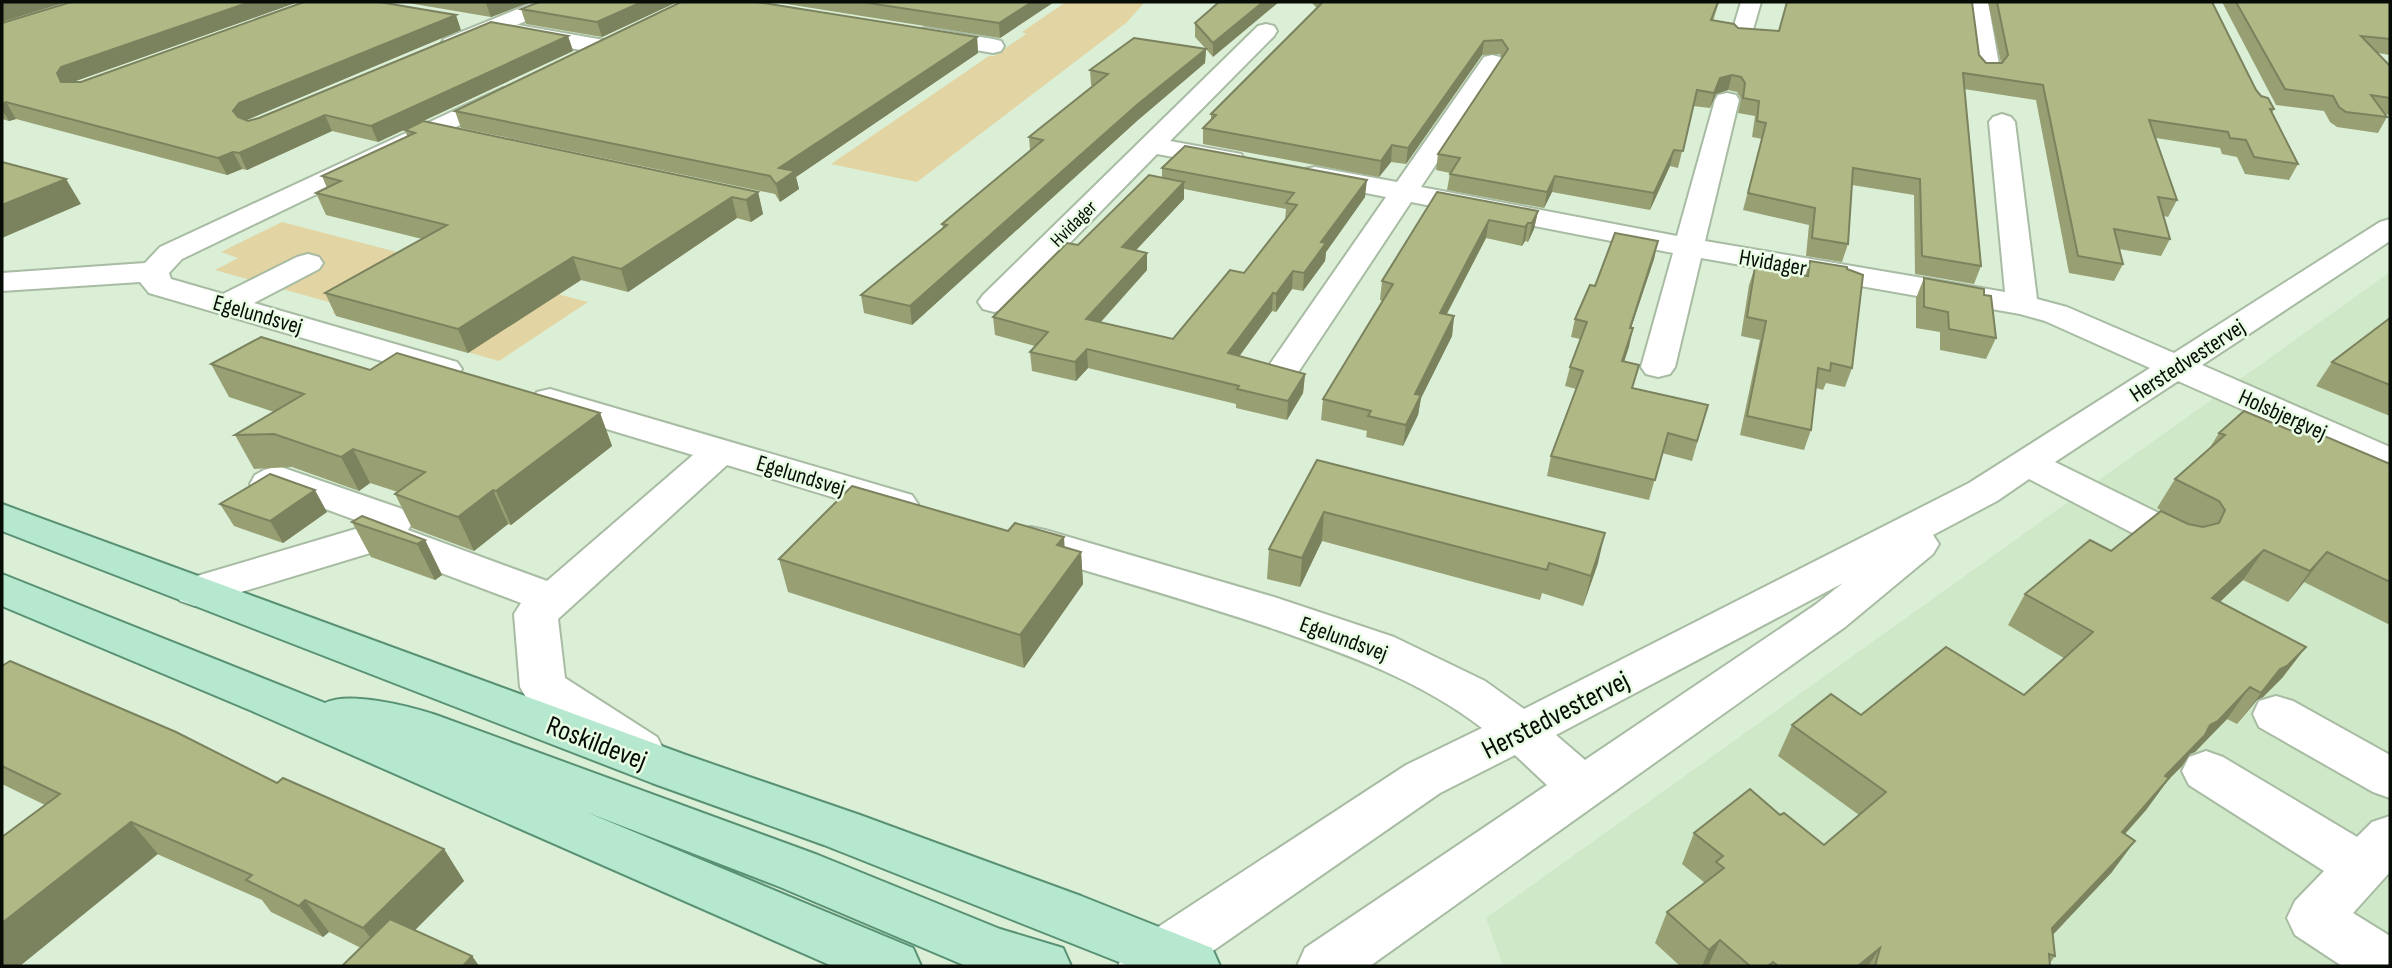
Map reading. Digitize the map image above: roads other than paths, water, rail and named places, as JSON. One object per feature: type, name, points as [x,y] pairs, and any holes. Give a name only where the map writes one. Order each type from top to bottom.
[{"type":"main road","name":"Roskildevej","points":[[2,517],[669,769],[842,830],[1167,962]]},
{"type":"main road","points":[[2,589],[893,966]]},
{"type":"main road","points":[[278,704],[419,728],[799,872],[996,953],[1043,966]]},
{"type":"street","points":[[436,51],[553,2]]},
{"type":"street","points":[[1742,35],[1751,2]]},
{"type":"street","points":[[1978,2],[1988,70]]},
{"type":"street","points":[[455,20],[604,47]]},
{"type":"street","points":[[902,31],[993,47]]},
{"type":"street","name":"Hvidager","points":[[994,302],[1266,31]]},
{"type":"street","points":[[566,65],[627,36]]},
{"type":"street","points":[[1285,366],[1492,62]]},
{"type":"street","points":[[2,282],[154,272],[172,253],[528,83]]},
{"type":"street","points":[[1658,367],[1727,100]]},
{"type":"street","points":[[2002,122],[2022,305]]},
{"type":"street","points":[[428,131],[473,141]]},
{"type":"street","name":"Hvidager","points":[[1151,145],[1689,247],[2022,305],[2056,314],[2175,367]]},
{"type":"street","name":"Herstedvestervej","points":[[1325,966],[1830,616],[1983,492],[2390,228]]},
{"type":"street","points":[[227,305],[308,263]]},
{"type":"street","name":"Egelundsvej","points":[[154,272],[154,280],[160,286],[481,380]]},
{"type":"street","name":"Holsbjergvej","points":[[2175,367],[2390,461]]},
{"type":"street","name":"Egelundsvej","points":[[520,392],[927,512]]},
{"type":"street","points":[[669,769],[543,687],[536,614],[720,451]]},
{"type":"street","points":[[2027,463],[2183,542]]},
{"type":"street","points":[[195,591],[383,535],[394,520],[278,478],[253,495]]},
{"type":"street","name":"Herstedvestervej","points":[[1167,962],[1292,865],[1423,779],[1521,732],[1983,492]]},
{"type":"street","name":"Egelundsvej","points":[[991,530],[1259,608],[1378,648],[1469,693],[1521,732],[1583,788]]},
{"type":"street","points":[[383,535],[553,599]]},
{"type":"street","points":[[2276,714],[2390,778]]},
{"type":"street","points":[[2206,771],[2376,852],[2314,918],[2389,966]]}]
